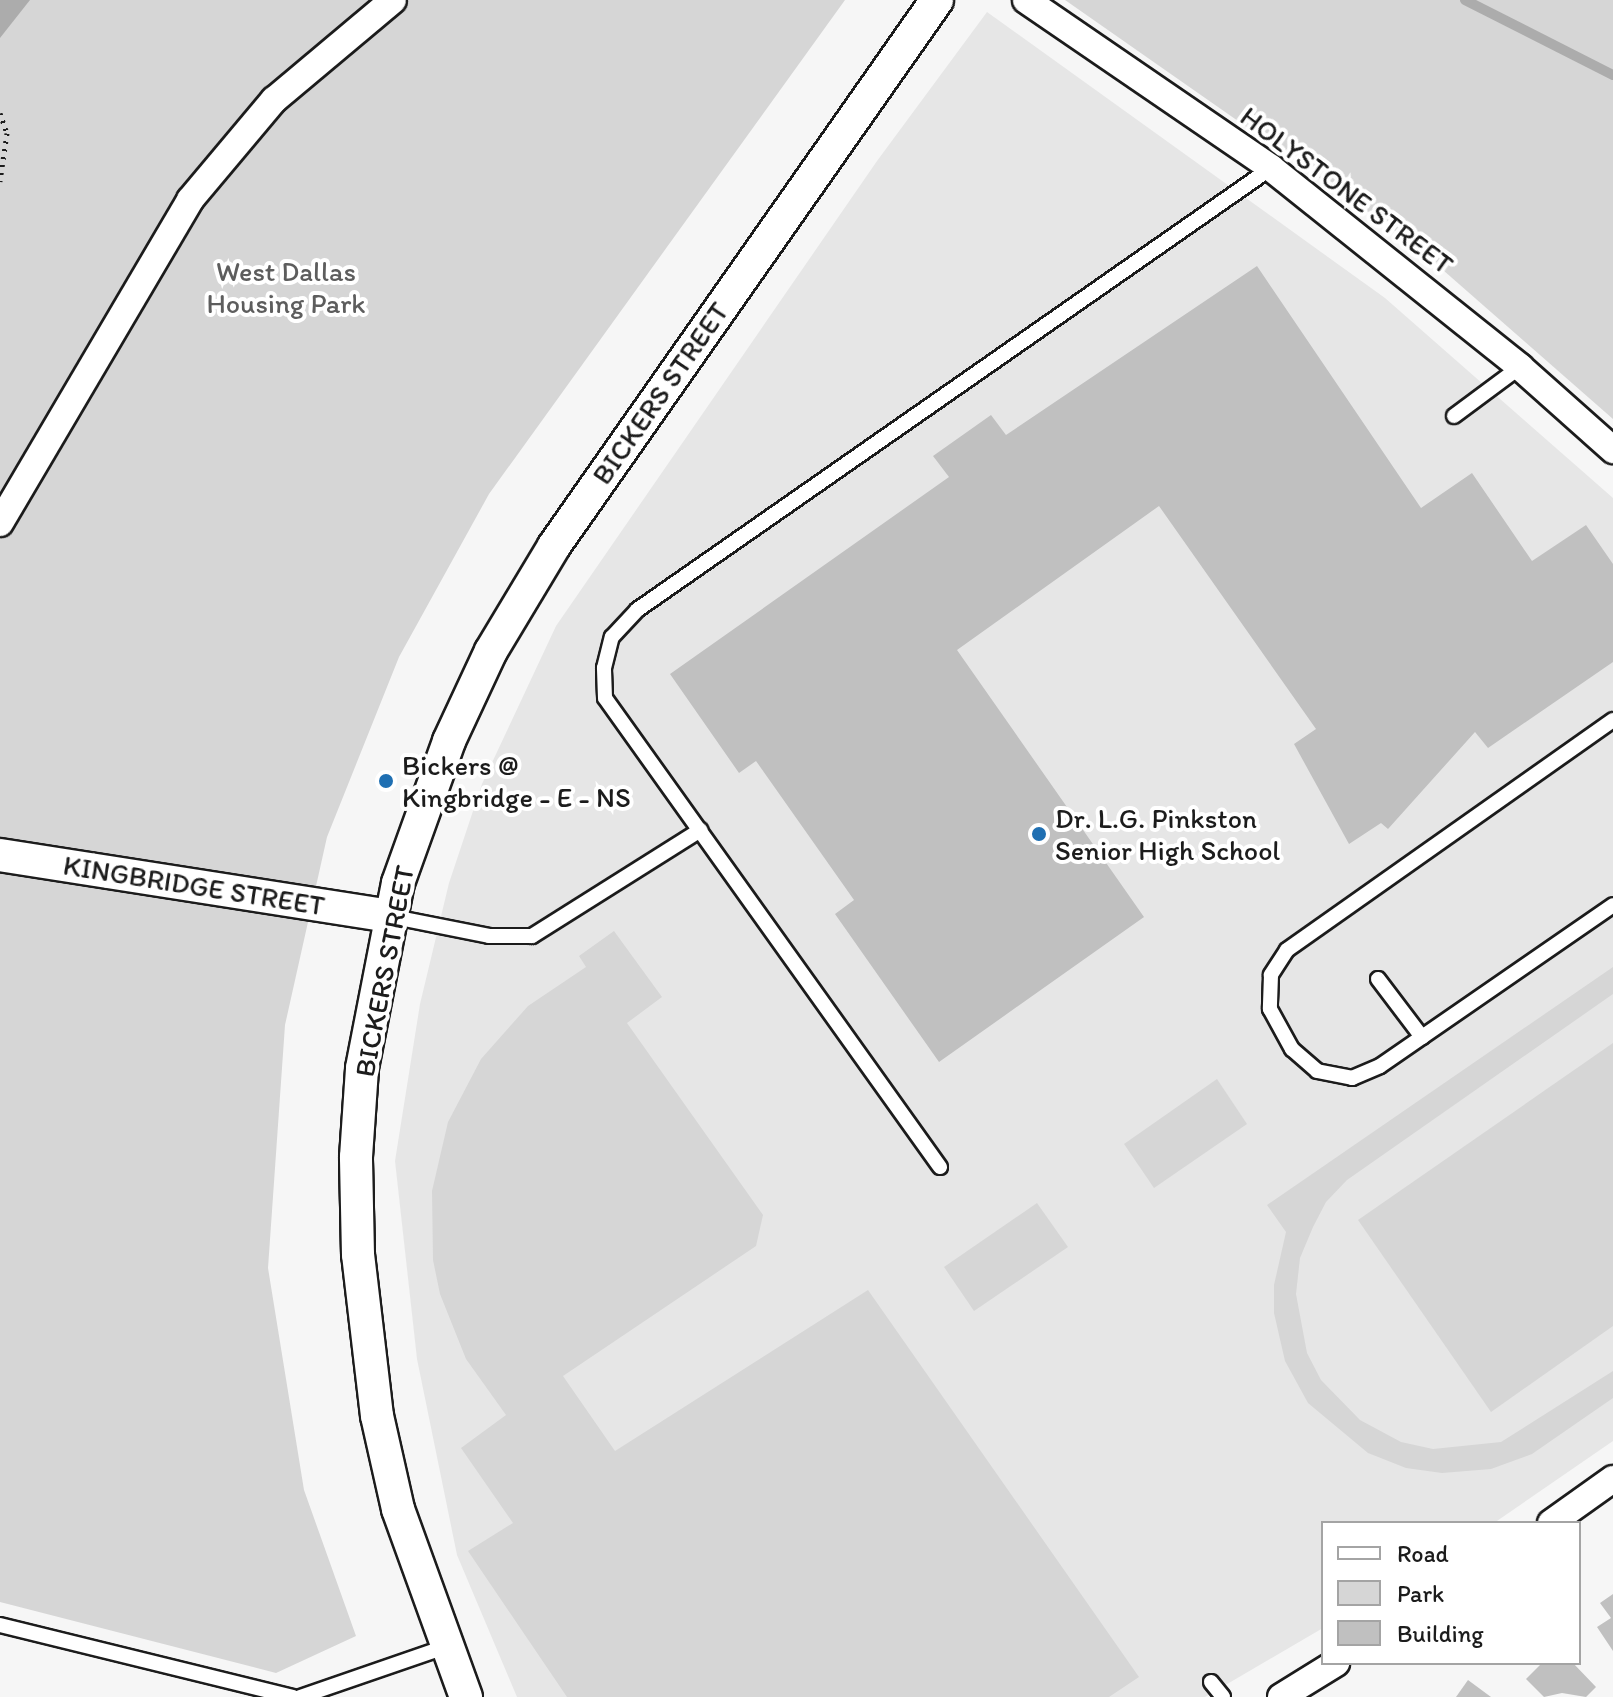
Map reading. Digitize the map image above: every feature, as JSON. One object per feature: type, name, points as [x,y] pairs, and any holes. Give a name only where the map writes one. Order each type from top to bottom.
[{"type":"street","points":[[0,523],[190,200],[274,100],[393,0]]},
{"type":"street","name":"BICKERS STREET","points":[[466,1697],[445,1647],[398,1509],[380,1432],[358,1255],[356,1157],[362,1068],[389,916],[412,835],[449,741],[491,651],[530,585],[937,0]]},
{"type":"street","name":"HOLYSTONE STREET","points":[[1026,0],[1271,168],[1520,367],[1613,450]]},
{"type":"street","name":"KINGBRIDGE STREET","points":[[0,855],[389,916]]},
{"type":"street","points":[[1554,1521],[1613,1479]]},
{"type":"street","points":[[1281,1697],[1333,1665]]},
{"type":"lane","points":[[940,1167],[836,1028],[605,698],[604,668],[612,637],[637,610],[1271,168]]},
{"type":"lane","points":[[1454,416],[1520,367]]},
{"type":"lane","points":[[1613,720],[1368,889],[1287,950],[1271,975],[1270,1009],[1277,1026],[1317,1071],[1352,1078],[1380,1066],[1613,905]]},
{"type":"lane","points":[[389,916],[489,936],[532,936],[700,830]]},
{"type":"lane","points":[[1378,979],[1422,1037]]},
{"type":"lane","points":[[0,1625],[293,1697]]},
{"type":"lane","points":[[300,1697],[445,1647]]},
{"type":"lane","points":[[1211,1682],[1223,1697]]},
{"type":"path","points":[[0,113],[7,133],[0,181]]},
{"type":"shaded area","points":[[0,0],[30,0],[0,38]]},
{"type":"shaded area","name":"Dr. L.G. Pinkston Senior High School","points":[[987,12],[1385,298],[1613,498],[1613,1441],[1497,1521],[1321,1521],[1321,1629],[1205,1697],[517,1697],[457,1555],[417,1359],[395,1161],[420,1004],[449,883],[482,784],[556,626],[877,161]]},
{"type":"green space","name":"West Dallas Housing Park","points":[[0,0],[845,0],[489,494],[399,657],[327,837],[285,1025],[268,1268],[304,1490],[356,1636],[276,1673],[0,1602]]},
{"type":"green space","points":[[1065,0],[1613,0],[1613,419],[1411,242]]},
{"type":"green space","points":[[614,931],[662,997],[627,1023],[763,1215],[756,1246],[563,1376],[615,1451],[868,1290],[1139,1677],[1109,1697],[567,1697],[468,1551],[513,1523],[461,1448],[506,1415],[466,1359],[440,1294],[433,1260],[432,1191],[448,1122],[481,1059],[528,1006],[586,967],[579,956]]},
{"type":"green space","points":[[1613,967],[1613,994],[1347,1180],[1326,1202],[1313,1227],[1300,1258],[1296,1294],[1307,1353],[1321,1380],[1360,1420],[1401,1442],[1433,1449],[1501,1442],[1613,1371],[1613,1398],[1532,1454],[1491,1469],[1442,1473],[1406,1468],[1368,1453],[1308,1403],[1285,1361],[1274,1313],[1274,1285],[1286,1232],[1267,1205]]},
{"type":"green space","points":[[1613,1043],[1613,1326],[1491,1412],[1358,1220]]},
{"type":"green space","points":[[1217,1079],[1247,1124],[1154,1188],[1124,1144]]},
{"type":"green space","points":[[1037,1203],[1068,1247],[974,1311],[944,1267]]},
{"type":"building","points":[[1257,266],[1421,508],[1472,473],[1532,561],[1586,525],[1613,564],[1613,662],[1488,748],[1475,732],[1388,829],[1381,823],[1349,844],[1294,744],[1316,729],[1159,506],[957,650],[1144,917],[939,1062],[835,914],[854,900],[756,761],[739,773],[670,674],[949,477],[933,456],[991,415],[1006,435]]},
{"type":"building","points":[[1613,1594],[1613,1651],[1597,1627],[1611,1618],[1600,1603]]},
{"type":"building","points":[[1540,1665],[1575,1665],[1596,1687],[1586,1697],[1562,1693],[1544,1697],[1526,1679]]},
{"type":"building","points":[[1468,1680],[1491,1697],[1456,1697]]},
{"type":"waterway","points":[[1465,0],[1613,75]]},
{"type":"place","name":"Bickers @ Kingbridge - E - NS","points":[[386,781]]},
{"type":"place","name":"Dr. L.G. Pinkston Senior High School","points":[[1039,834]]}]
